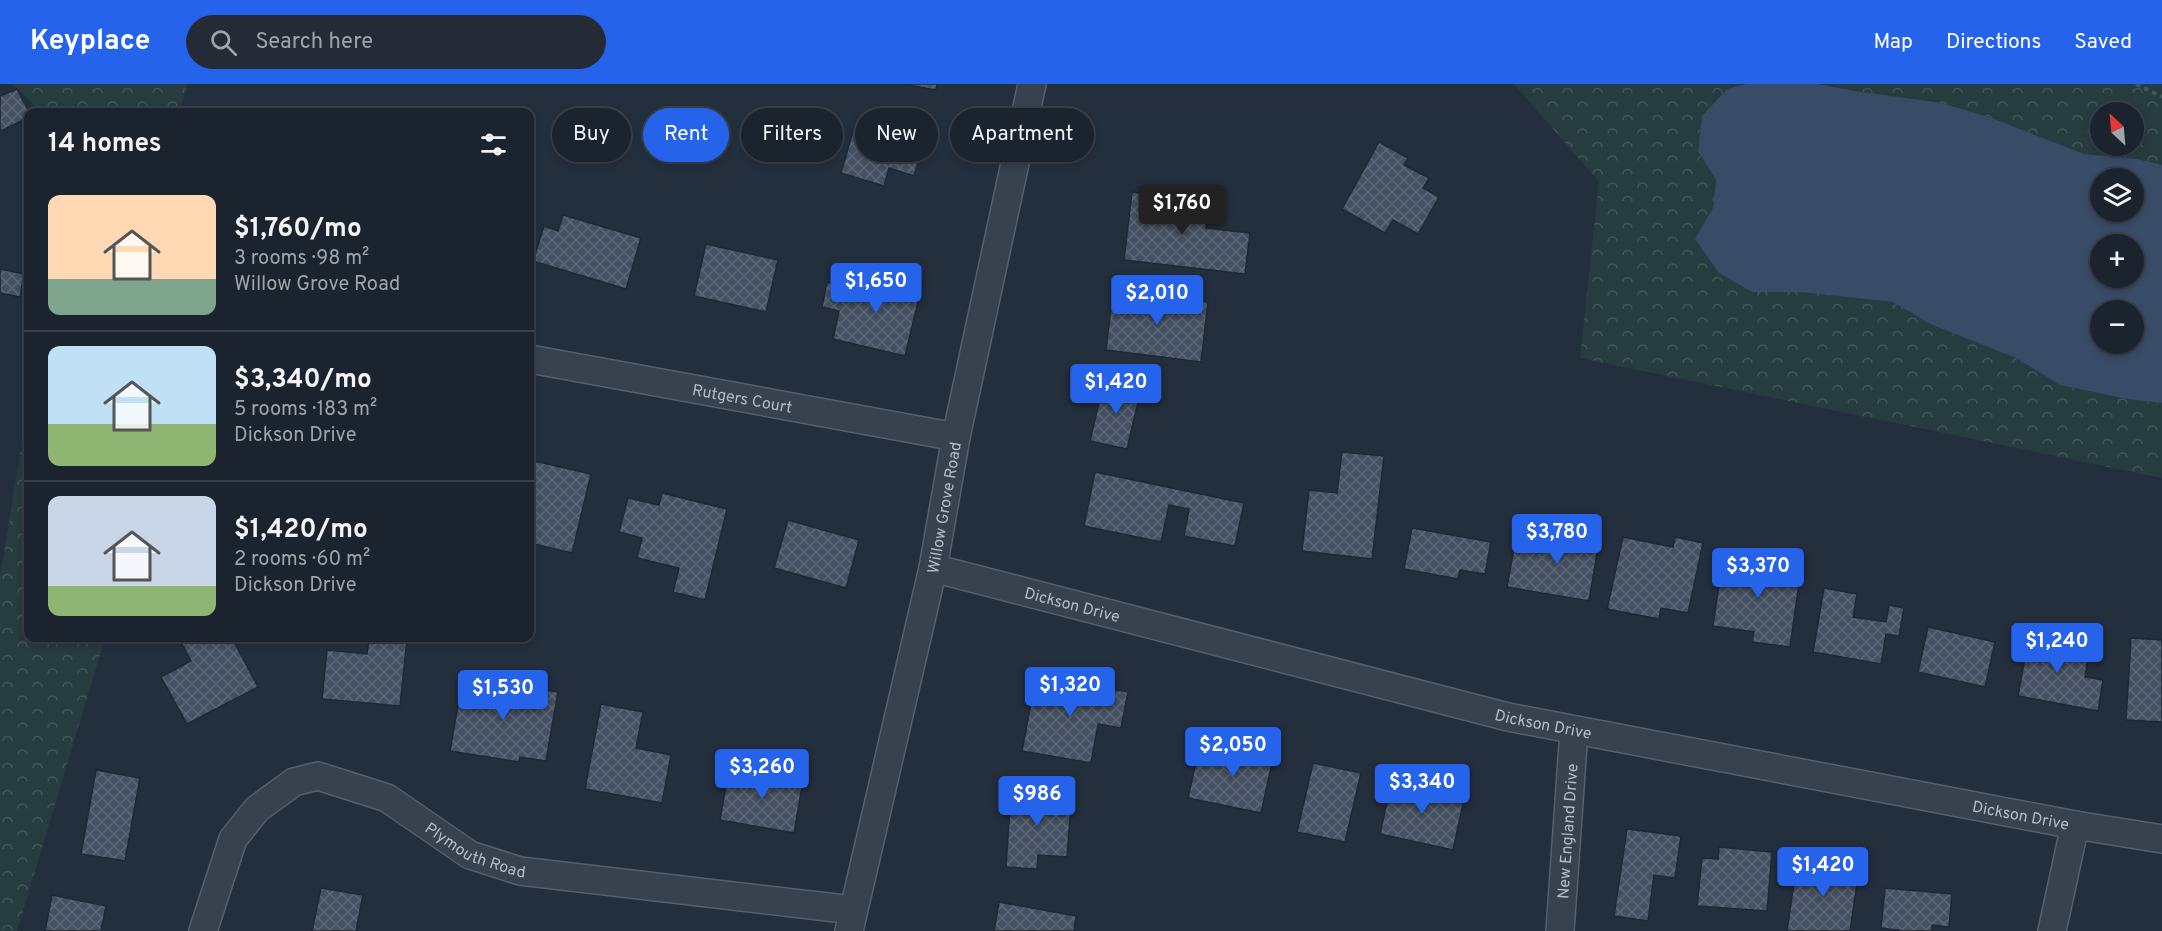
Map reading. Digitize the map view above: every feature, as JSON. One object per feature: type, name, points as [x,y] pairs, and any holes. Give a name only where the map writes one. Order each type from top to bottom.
[{"type":"street","name":"Willow Grove Road","points":[[851,920],[933,568],[956,437],[1032,84]]},
{"type":"street","name":"Rutgers Court","points":[[534,360],[956,437]]},
{"type":"street","name":"Dickson Drive","points":[[933,568],[1508,717],[2075,825],[2162,839]]},
{"type":"street","name":"New England Drive","points":[[1560,931],[1574,730]]},
{"type":"street","name":"Plymouth Road","points":[[203,931],[233,839],[257,809],[294,782],[318,776],[387,798],[470,855],[520,871],[851,920]]},
{"type":"street","points":[[2052,931],[2075,825]]},
{"type":"path","points":[[2136,84],[2162,97]]},
{"type":"green space","points":[[13,84],[188,84],[180,108],[36,107]]},
{"type":"green space","points":[[1514,84],[1746,84],[1727,89],[1702,116],[1698,151],[1716,180],[1713,208],[1695,239],[1752,292],[1800,292],[1893,302],[1930,324],[2016,358],[2060,385],[2127,399],[2162,403],[2162,478],[1580,358],[1599,182]]},
{"type":"green space","points":[[1818,84],[2162,84],[2162,165],[2137,159],[2105,156],[2144,156],[2144,102],[2090,102],[2090,155],[1992,118],[1942,103]]},
{"type":"green space","points":[[24,428],[24,642],[104,642],[17,931],[0,931],[0,577]]},
{"type":"water","points":[[1746,84],[1818,84],[1942,103],[1992,118],[2090,156],[2137,159],[2162,165],[2162,403],[2127,399],[2060,385],[2016,358],[1930,324],[1893,302],[1800,292],[1752,292],[1718,272],[1695,239],[1713,208],[1716,180],[1698,151],[1702,116],[1727,89]]},
{"type":"building","points":[[903,84],[937,84],[936,90]]},
{"type":"building","points":[[17,89],[27,108],[24,108],[24,120],[0,131],[0,96]]},
{"type":"building","points":[[855,124],[855,162],[918,162],[914,176],[889,168],[884,186],[841,173]]},
{"type":"building","points":[[1379,142],[1408,158],[1404,165],[1429,178],[1423,188],[1439,197],[1418,234],[1393,220],[1385,233],[1342,209]]},
{"type":"building","points":[[1132,192],[1209,202],[1206,228],[1250,233],[1245,274],[1124,260]]},
{"type":"building","points":[[563,215],[641,238],[626,289],[534,261],[544,226],[558,231]]},
{"type":"building","points":[[706,244],[778,260],[766,312],[694,296]]},
{"type":"building","points":[[0,269],[24,274],[20,297],[0,293]]},
{"type":"building","points":[[889,273],[923,281],[905,356],[833,339],[839,311],[822,307],[827,282],[884,295]]},
{"type":"building","points":[[1113,290],[1208,302],[1201,362],[1106,350]]},
{"type":"building","points":[[1104,381],[1141,389],[1127,449],[1090,441]]},
{"type":"building","points":[[1342,452],[1384,456],[1372,559],[1302,551],[1309,490],[1337,493]]},
{"type":"building","points":[[534,461],[591,474],[572,553],[534,544]]},
{"type":"building","points":[[1095,472],[1244,503],[1235,546],[1184,536],[1189,509],[1169,505],[1161,542],[1084,526]]},
{"type":"building","points":[[662,493],[727,509],[705,600],[673,592],[679,568],[637,558],[642,538],[619,532],[628,498],[659,505]]},
{"type":"building","points":[[788,520],[859,540],[846,588],[774,568]]},
{"type":"building","points":[[1543,526],[1600,536],[1589,601],[1507,587],[1514,548],[1538,553]]},
{"type":"building","points":[[1412,528],[1491,542],[1485,574],[1460,570],[1458,579],[1404,569]]},
{"type":"building","points":[[1623,537],[1673,547],[1675,537],[1703,543],[1688,613],[1661,608],[1659,619],[1607,609]]},
{"type":"building","points":[[1761,555],[1784,558],[1781,573],[1800,576],[1790,647],[1752,642],[1754,632],[1713,626],[1723,557],[1760,562]]},
{"type":"building","points":[[1824,588],[1857,594],[1853,617],[1886,622],[1889,605],[1904,608],[1899,636],[1886,634],[1881,664],[1813,652]]},
{"type":"building","points":[[2031,625],[2056,629],[2052,648],[2089,654],[2085,677],[2103,680],[2098,711],[2018,696]]},
{"type":"building","points":[[1928,627],[1995,642],[1985,687],[1918,672]]},
{"type":"building","points":[[2131,638],[2162,640],[2162,722],[2126,720]]},
{"type":"building","points":[[181,642],[234,642],[258,687],[187,724],[161,677],[191,661]]},
{"type":"building","points":[[368,642],[407,642],[400,706],[322,699],[327,650],[367,654]]},
{"type":"building","points":[[463,676],[558,692],[546,761],[520,757],[519,762],[450,751]]},
{"type":"building","points":[[1036,676],[1128,692],[1121,728],[1098,724],[1091,763],[1022,751]]},
{"type":"building","points":[[601,704],[643,712],[636,748],[671,755],[662,803],[585,789]]},
{"type":"building","points":[[1229,744],[1274,754],[1261,813],[1188,798],[1198,752],[1226,758]]},
{"type":"building","points":[[1313,763],[1361,773],[1345,842],[1297,832]]},
{"type":"building","points":[[729,768],[803,781],[794,833],[720,820]]},
{"type":"building","points":[[96,770],[140,778],[125,861],[81,854]]},
{"type":"building","points":[[1392,779],[1465,795],[1453,850],[1380,834]]},
{"type":"building","points":[[1011,789],[1072,793],[1067,857],[1038,855],[1037,869],[1006,867]]},
{"type":"building","points":[[1627,829],[1681,836],[1675,878],[1654,875],[1648,921],[1614,916]]},
{"type":"building","points":[[1719,847],[1772,852],[1767,911],[1697,906],[1702,858],[1718,859]]},
{"type":"building","points":[[1797,862],[1859,870],[1850,931],[1787,931]]},
{"type":"building","points":[[321,888],[363,895],[356,931],[312,931]]},
{"type":"building","points":[[1885,888],[1952,894],[1949,927],[1932,925],[1932,931],[1881,928]]},
{"type":"building","points":[[52,895],[106,906],[101,931],[45,931]]},
{"type":"building","points":[[999,902],[1076,916],[1074,931],[994,931]]}]
